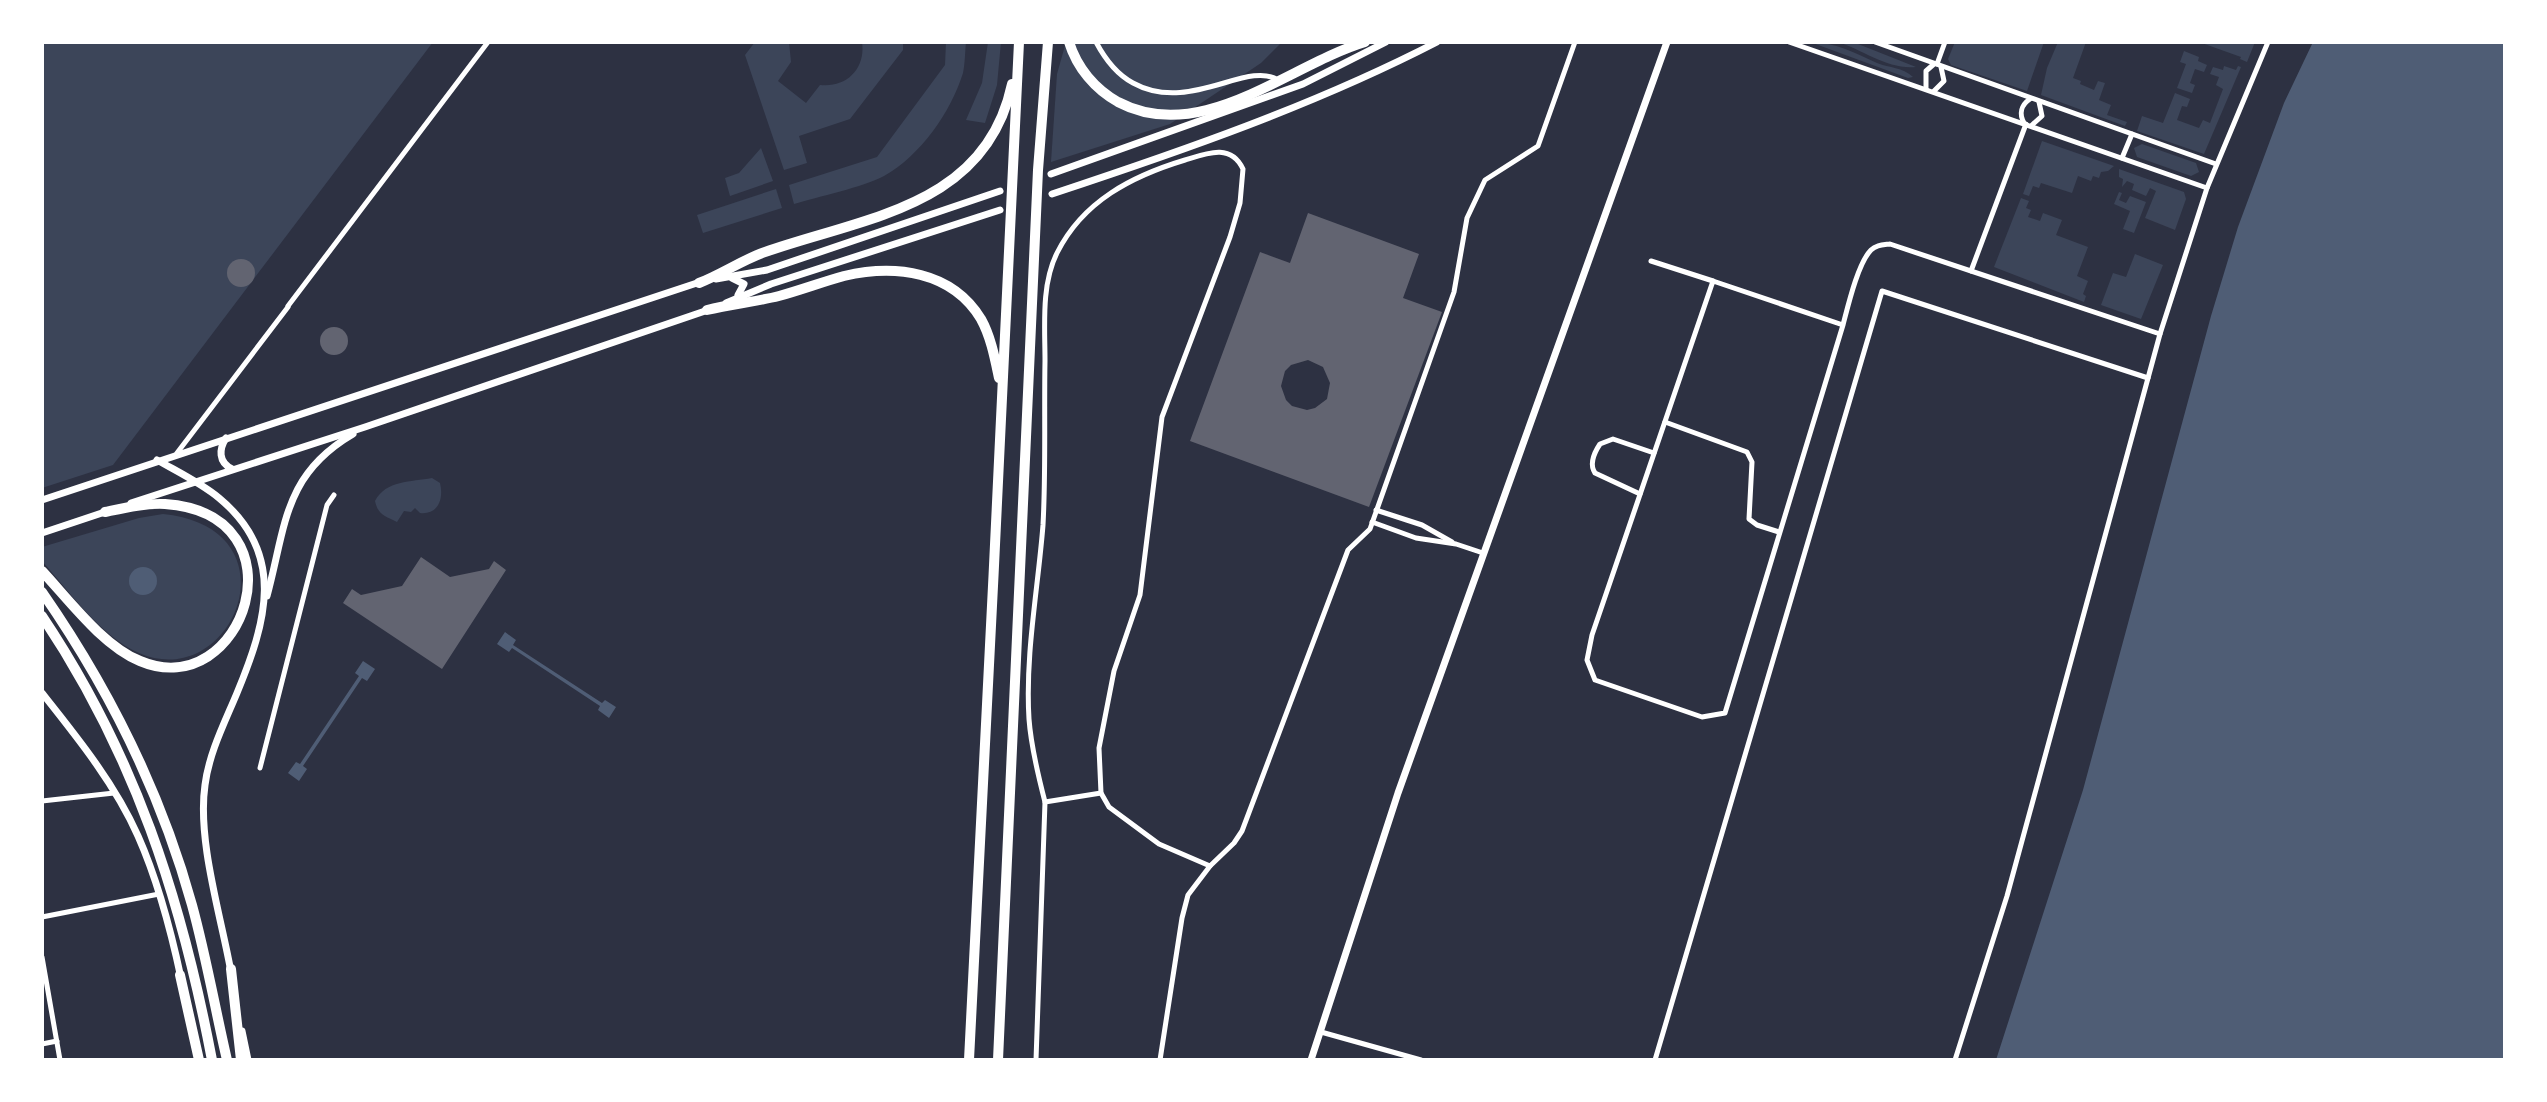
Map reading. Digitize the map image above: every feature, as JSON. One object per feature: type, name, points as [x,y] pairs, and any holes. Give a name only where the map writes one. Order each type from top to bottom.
[{"type":"highway","points":[[969,1060],[1019,42]]},
{"type":"highway","points":[[998,1060],[1039,205],[1038,170],[1048,42]]},
{"type":"highway","points":[[1069,42],[1092,83],[1109,97],[1145,112],[1180,115],[1253,94],[1281,81],[1300,79],[1365,42]]},
{"type":"highway","points":[[699,283],[762,253],[919,201],[964,173],[992,138],[1003,116],[1018,54]]},
{"type":"highway","points":[[707,310],[778,296],[862,273],[913,271],[935,279],[971,306],[989,338],[1002,393]]},
{"type":"highway","points":[[42,571],[103,635],[137,660],[159,668],[183,668],[216,650],[238,623],[250,582],[248,563],[231,533],[215,519],[187,508],[163,504],[105,512]]},
{"type":"highway","points":[[42,592],[105,690],[164,822],[191,904],[227,1060]]},
{"type":"highway","points":[[42,616],[99,711],[143,805],[163,858],[187,939],[212,1060]]},
{"type":"highway","points":[[231,969],[241,1060]]},
{"type":"highway","points":[[180,975],[197,1060]]},
{"type":"main road","points":[[1051,174],[1300,79],[1386,42]]},
{"type":"main road","points":[[1052,194],[1307,102],[1437,42]]},
{"type":"main road","points":[[1311,1060],[1398,793],[1667,42]]},
{"type":"main road","points":[[1300,79],[1307,102]]},
{"type":"main road","points":[[42,500],[699,283],[767,270],[1000,191]]},
{"type":"main road","points":[[42,533],[365,427],[707,310],[771,284],[1000,210]]},
{"type":"main road","points":[[719,279],[736,279],[744,284],[741,293],[729,301]]},
{"type":"main road","points":[[248,1060],[207,839],[205,784],[217,740],[250,661],[287,511],[298,485],[312,465],[335,444],[365,427]]},
{"type":"main road","points":[[226,438],[220,454],[224,464],[233,470]]},
{"type":"main road","points":[[157,460],[221,499],[246,527],[262,562],[266,602]]},
{"type":"main road","points":[[42,693],[114,793],[138,835],[159,894],[180,975]]},
{"type":"street","points":[[177,453],[488,42]]},
{"type":"street","points":[[1096,42],[1109,63],[1124,78],[1164,94],[1185,94],[1261,74],[1281,81]]},
{"type":"street","points":[[1160,1060],[1188,895],[1242,831],[1348,550],[1370,529],[1454,292],[1467,218],[1485,180],[1538,146],[1575,42]]},
{"type":"street","points":[[1789,42],[2207,188]]},
{"type":"street","points":[[1875,42],[2216,164]]},
{"type":"street","points":[[1930,90],[1926,71],[1937,64],[1945,42]]},
{"type":"street","points":[[1955,1060],[2011,881],[2160,334],[2207,188],[2268,42]]},
{"type":"street","points":[[1930,90],[1944,81],[1937,64]]},
{"type":"street","points":[[2027,124],[2021,112],[2031,99]]},
{"type":"street","points":[[1971,271],[2027,124],[2042,116],[2039,102]]},
{"type":"street","points":[[2122,158],[2132,134]]},
{"type":"street","points":[[1036,1060],[1045,802],[1030,730],[1029,695],[1043,524],[1045,303],[1049,278],[1055,256],[1067,236],[1089,208],[1108,193],[1159,168],[1221,151],[1234,156],[1243,169],[1240,203],[1162,417],[1140,595],[1114,671],[1099,748],[1101,793],[1109,807],[1147,837],[1210,866]]},
{"type":"street","points":[[1713,281],[1592,635],[1587,660],[1595,680],[1702,717],[1725,713],[1843,325],[1870,251],[1879,245],[1890,244],[2160,334]]},
{"type":"street","points":[[1651,261],[1843,325]]},
{"type":"street","points":[[1655,1060],[1882,291],[2148,378]]},
{"type":"street","points":[[1665,422],[1747,452],[1752,462],[1749,519],[1779,532]]},
{"type":"street","points":[[1640,494],[1595,473],[1592,466],[1595,453],[1600,444],[1613,439],[1654,453]]},
{"type":"street","points":[[260,768],[327,505],[334,495]]},
{"type":"street","points":[[1376,510],[1422,525],[1456,544]]},
{"type":"street","points":[[1372,522],[1416,538],[1456,544],[1483,553]]},
{"type":"street","points":[[42,801],[114,793]]},
{"type":"street","points":[[1045,802],[1101,793]]},
{"type":"street","points":[[42,917],[159,894]]},
{"type":"street","points":[[42,957],[60,1060]]},
{"type":"street","points":[[1320,1031],[1421,1060]]},
{"type":"street","points":[[42,1044],[57,1041]]},
{"type":"shaded area","points":[[42,42],[433,42],[113,465],[42,488]]},
{"type":"shaded area","points":[[755,42],[789,42],[791,62],[778,81],[806,103],[820,85],[838,83],[852,75],[861,61],[862,42],[903,42],[903,50],[850,119],[799,136],[807,163],[784,170],[745,55]]},
{"type":"shaded area","points":[[946,42],[966,42],[963,73],[951,103],[922,145],[884,176],[794,204],[789,185],[877,157],[945,65]]},
{"type":"shaded area","points":[[988,42],[1001,42],[997,85],[985,123],[966,120],[982,83]]},
{"type":"shaded area","points":[[1066,42],[1282,42],[1261,63],[1170,124],[1051,162],[1057,74]]},
{"type":"shaded area","points":[[1810,42],[1845,49],[1900,69],[1913,77],[1908,78]]},
{"type":"shaded area","points":[[1838,42],[1853,42],[1916,67],[1886,63]]},
{"type":"shaded area","points":[[1955,42],[2044,42],[2027,91],[1951,65],[1948,59]]},
{"type":"shaded area","points":[[2058,42],[2086,42],[2073,78],[2094,90],[2098,81],[2105,83],[2099,100],[2111,105],[2107,115],[2127,122],[2125,126],[2041,95],[2047,68]]},
{"type":"shaded area","points":[[2199,42],[2255,42],[2247,62]]},
{"type":"shaded area","points":[[2313,42],[2505,42],[2505,1060],[1996,1060],[2083,790],[2211,316],[2238,227],[2284,103]]},
{"type":"shaded area","points":[[2184,51],[2199,57],[2198,61],[2207,65],[2204,72],[2195,69],[2190,83],[2195,85],[2192,93],[2177,88],[2186,64],[2180,62]]},
{"type":"shaded area","points":[[2224,66],[2236,70],[2238,66],[2241,67],[2204,154],[2137,131],[2142,116],[2163,123],[2175,93],[2190,99],[2187,107],[2182,106],[2177,120],[2199,128],[2203,120],[2210,123],[2223,89],[2216,85],[2219,77],[2210,74],[2213,67],[2223,70]]},
{"type":"shaded area","points":[[2042,141],[2114,166],[2101,172],[2099,178],[2093,176],[2091,181],[2078,176],[2072,193],[2041,183],[2039,188],[2033,186],[2029,196],[2023,194]]},
{"type":"shaded area","points":[[2142,144],[2196,163],[2199,172],[2191,176],[2137,157],[2134,148]]},
{"type":"shaded area","points":[[761,148],[773,181],[730,196],[725,178],[739,173]]},
{"type":"shaded area","points":[[2119,169],[2184,192],[2186,199],[2175,230],[2145,218],[2156,191],[2150,188],[2146,196],[2132,190],[2134,184],[2127,181],[2122,187]]},
{"type":"shaded area","points":[[776,189],[782,208],[703,233],[697,215]]},
{"type":"shaded area","points":[[2119,192],[2122,193],[2119,200],[2126,203],[2130,196],[2146,202],[2134,233],[2123,229],[2130,211],[2114,204]]},
{"type":"shaded area","points":[[2021,198],[2029,201],[2026,208],[2031,210],[2028,217],[2040,221],[2043,213],[2062,220],[2056,235],[2088,247],[2077,276],[2088,281],[2083,294],[2086,296],[2084,302],[1994,267]]},
{"type":"shaded area","points":[[2135,254],[2163,265],[2141,319],[2101,305],[2113,273],[2126,277]]},
{"type":"shaded area","points":[[432,478],[440,483],[441,495],[435,509],[426,513],[420,513],[415,508],[411,512],[404,511],[397,522],[378,509],[375,501],[386,489],[400,483]]},
{"type":"shaded area","points":[[163,514],[205,526],[230,547],[240,575],[238,604],[224,631],[202,651],[173,659],[139,653],[111,636],[42,561],[42,547],[139,518]]},
{"type":"shaded area","points":[[143,567],[153,571],[157,581],[153,591],[143,595],[133,591],[129,581],[133,571]]},
{"type":"shaded area","points":[[505,632],[516,640],[513,645],[602,703],[605,700],[616,707],[609,718],[598,710],[600,706],[512,648],[509,652],[497,644]]},
{"type":"shaded area","points":[[363,661],[375,669],[367,681],[362,678],[303,766],[307,769],[299,781],[288,773],[296,762],[300,764],[359,676],[355,673]]},
{"type":"building","points":[[1308,213],[1419,254],[1403,298],[1442,312],[1369,507],[1190,441],[1260,252],[1290,263]],"holes":[[[1308,360],[1323,367],[1330,383],[1327,399],[1307,410],[1292,406],[1281,386],[1285,371],[1291,365]]]},
{"type":"building","points":[[241,259],[251,263],[255,273],[251,283],[241,287],[231,283],[227,273],[231,263]]},
{"type":"building","points":[[334,327],[344,331],[348,341],[344,351],[334,355],[324,351],[320,341],[324,331]]},
{"type":"building","points":[[421,557],[450,577],[489,569],[494,561],[506,570],[442,669],[343,603],[352,589],[361,595],[402,586]]}]
